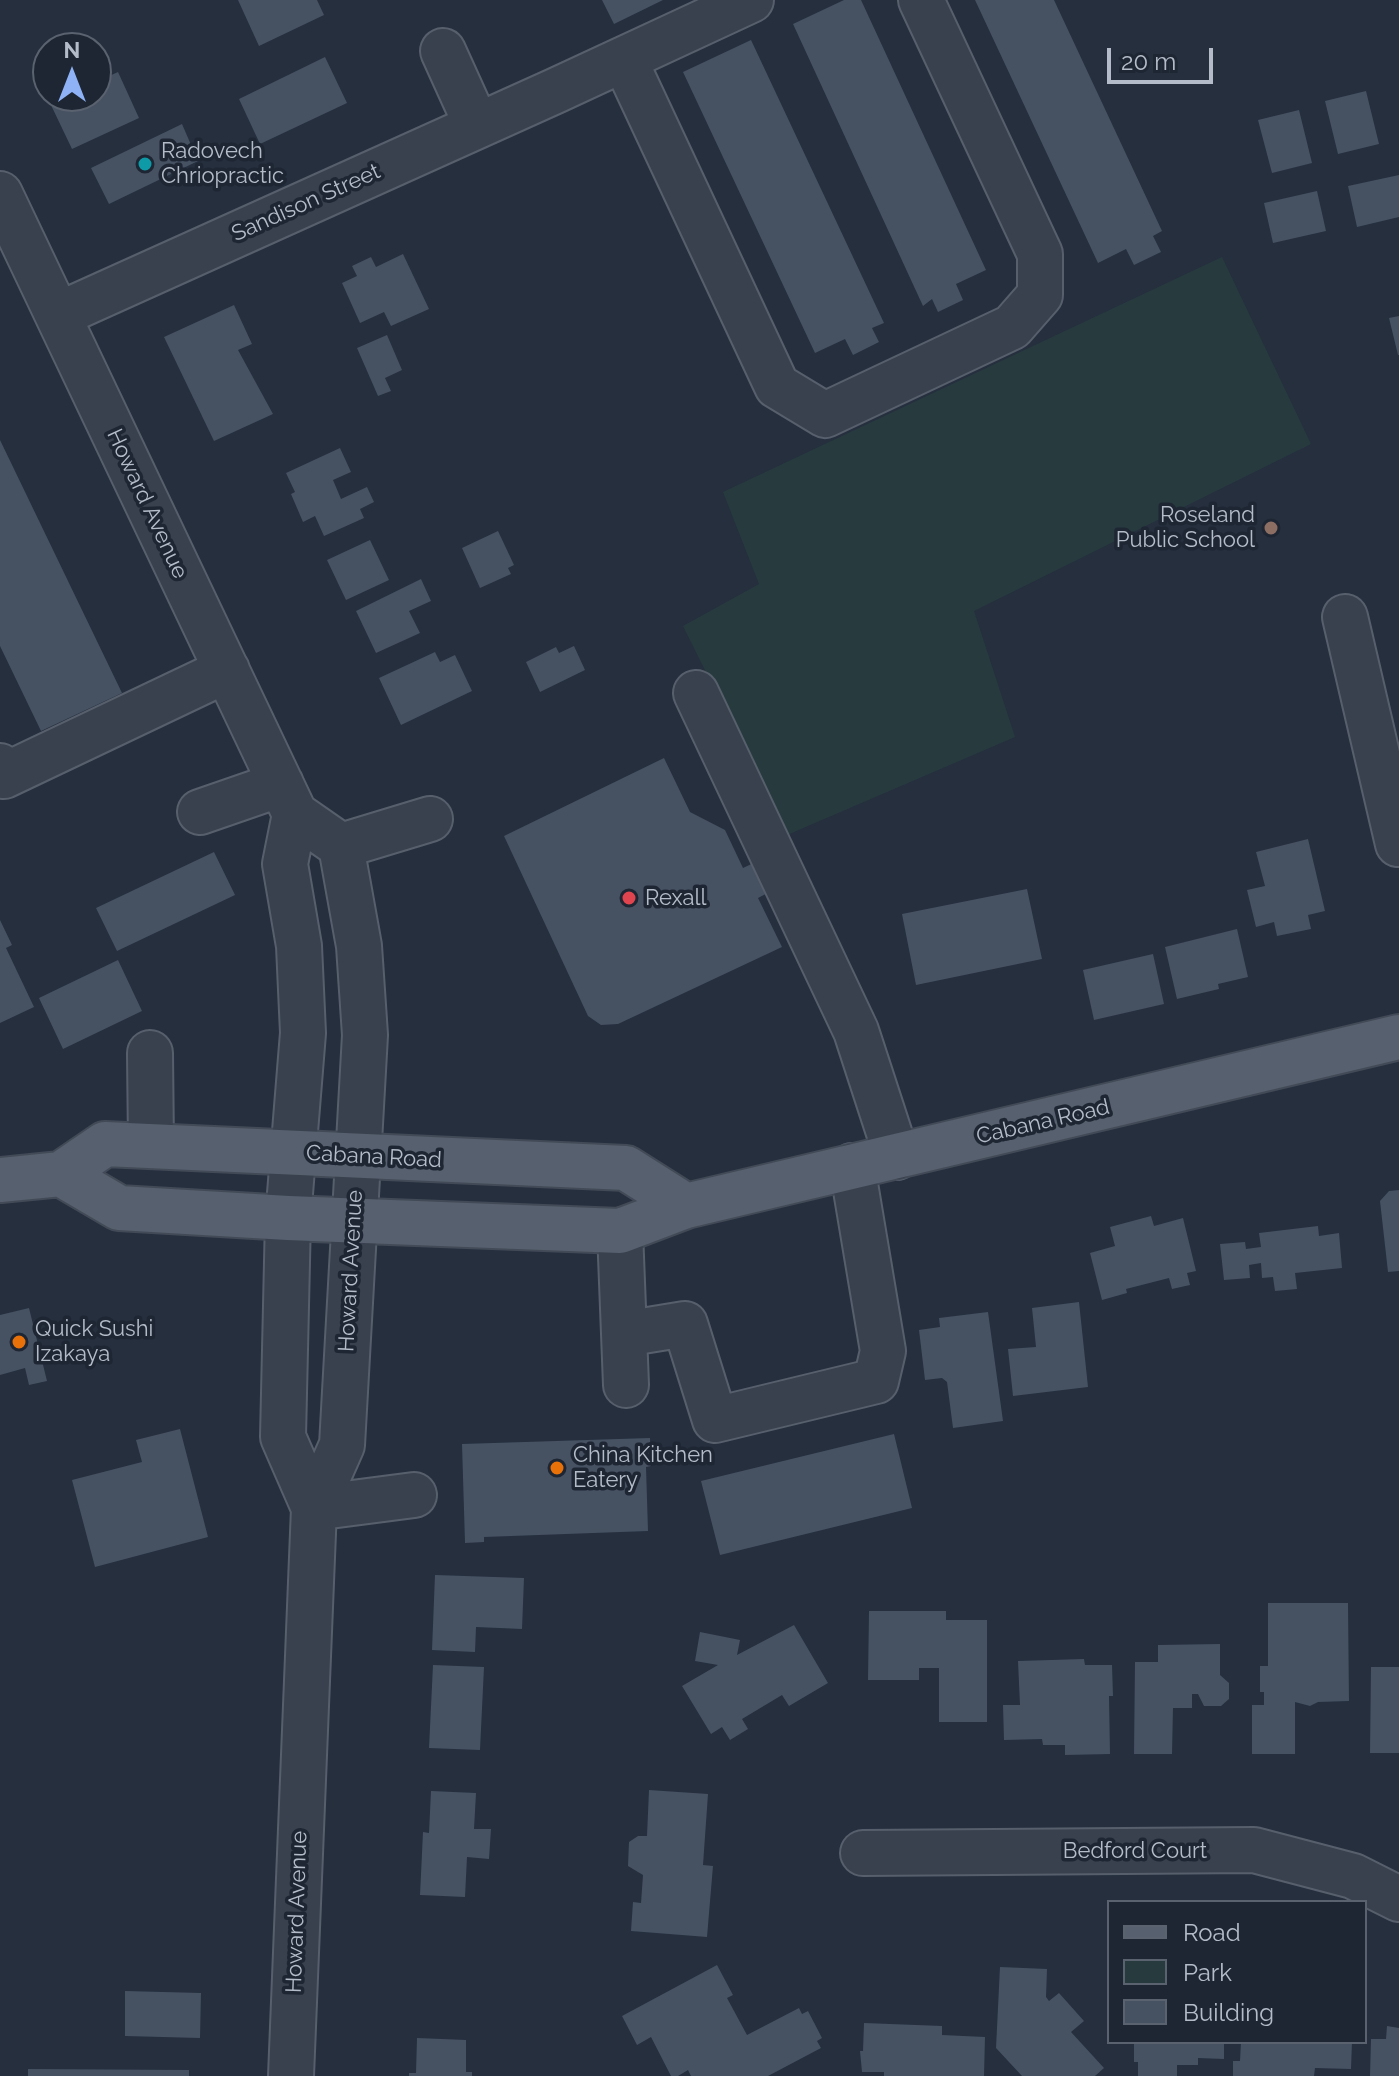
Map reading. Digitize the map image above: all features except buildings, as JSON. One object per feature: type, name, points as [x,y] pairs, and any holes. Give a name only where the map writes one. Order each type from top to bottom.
[{"type":"main road","name":"Cabana Road","points":[[61,1174],[119,1208],[620,1231],[686,1206],[1399,1037]]},
{"type":"main road","name":"Cabana Road","points":[[0,1180],[61,1174],[105,1144],[626,1168],[686,1206]]},
{"type":"street","name":"Sandison Street","points":[[58,315],[751,0]]},
{"type":"street","points":[[624,59],[777,386],[825,415],[1012,327],[1040,295],[1040,254],[921,0]]},
{"type":"street","points":[[443,51],[477,126]]},
{"type":"street","name":"Howard Avenue","points":[[0,194],[288,799],[341,846],[359,946],[365,1035],[342,1445],[314,1508],[291,2076]]},
{"type":"street","points":[[1345,617],[1399,845]]},
{"type":"street","points":[[0,766],[4,776],[227,670]]},
{"type":"street","points":[[696,693],[725,753],[723,789],[789,931],[813,938],[856,1031],[897,1157]]},
{"type":"street","points":[[200,812],[288,799]]},
{"type":"street","name":"Howard Avenue","points":[[288,799],[285,864],[299,946],[303,1033],[288,1218],[283,1437],[314,1508]]},
{"type":"street","points":[[341,846],[430,819]]},
{"type":"street","points":[[150,1053],[151,1146]]},
{"type":"street","points":[[624,1334],[685,1324],[715,1420],[876,1381],[883,1351],[852,1166]]},
{"type":"street","points":[[620,1231],[626,1385]]},
{"type":"street","points":[[314,1508],[414,1495]]},
{"type":"street","name":"Bedford Court","points":[[863,1853],[1254,1850],[1353,1876],[1399,1899]]},
{"type":"green space","points":[[1222,257],[1311,444],[974,611],[1015,737],[787,835],[683,626],[759,584],[723,492]]},
{"type":"place","name":"Radovech Chriopractic","points":[[145,164]]},
{"type":"place","name":"Roseland Public School","points":[[1271,528]]},
{"type":"place","name":"Rexall","points":[[629,898]]},
{"type":"place","name":"Quick Sushi Izakaya","points":[[19,1342]]},
{"type":"place","name":"China Kitchen Eatery","points":[[557,1468]]}]
